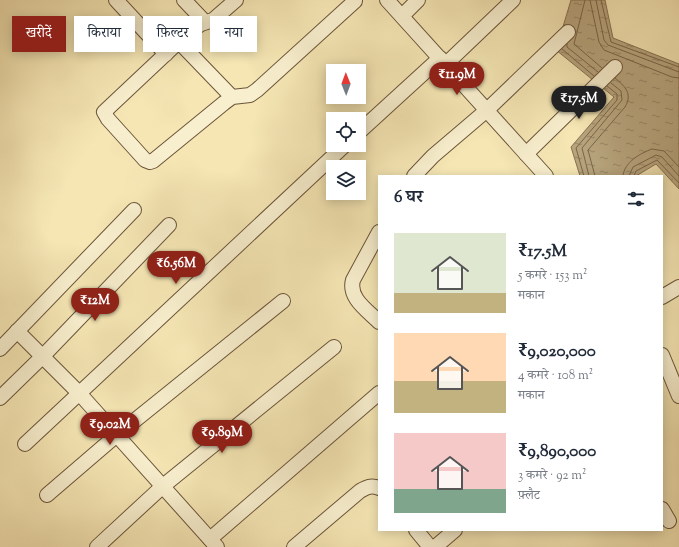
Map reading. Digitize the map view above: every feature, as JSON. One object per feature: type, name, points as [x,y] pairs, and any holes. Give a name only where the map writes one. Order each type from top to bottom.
[{"type":"street","points":[[116,0],[166,54],[104,112],[108,119],[145,160],[150,162],[232,97],[250,95],[257,90],[355,0]]},
{"type":"street","points":[[184,0],[205,22]]},
{"type":"street","points":[[202,24],[213,20],[236,0]]},
{"type":"street","points":[[387,0],[545,175]]},
{"type":"street","points":[[402,16],[418,0]]},
{"type":"street","points":[[366,126],[513,0]]},
{"type":"street","points":[[415,175],[433,156],[487,110],[568,32]]},
{"type":"street","points":[[189,52],[232,97]]},
{"type":"street","points":[[526,154],[615,67]]},
{"type":"street","points":[[25,444],[337,152]]},
{"type":"street","points":[[0,349],[134,210]]},
{"type":"street","points":[[0,398],[43,356],[169,225]]},
{"type":"street","points":[[378,234],[353,280],[351,287],[356,298],[378,321]]},
{"type":"street","points":[[663,296],[679,287]]},
{"type":"street","points":[[47,495],[118,434],[283,301]]},
{"type":"street","points":[[17,331],[118,434],[214,543],[378,394]]},
{"type":"street","points":[[97,547],[163,486],[334,347]]},
{"type":"street","points":[[663,358],[670,379],[679,396]]},
{"type":"street","points":[[294,547],[360,492],[368,487],[374,486],[378,488]]},
{"type":"street","points":[[417,531],[430,547]]},
{"type":"street","points":[[435,547],[454,531]]},
{"type":"water","points":[[571,0],[605,0],[613,38],[679,64],[679,189],[656,164],[638,175],[580,175],[571,147],[614,97],[556,50]]}]
